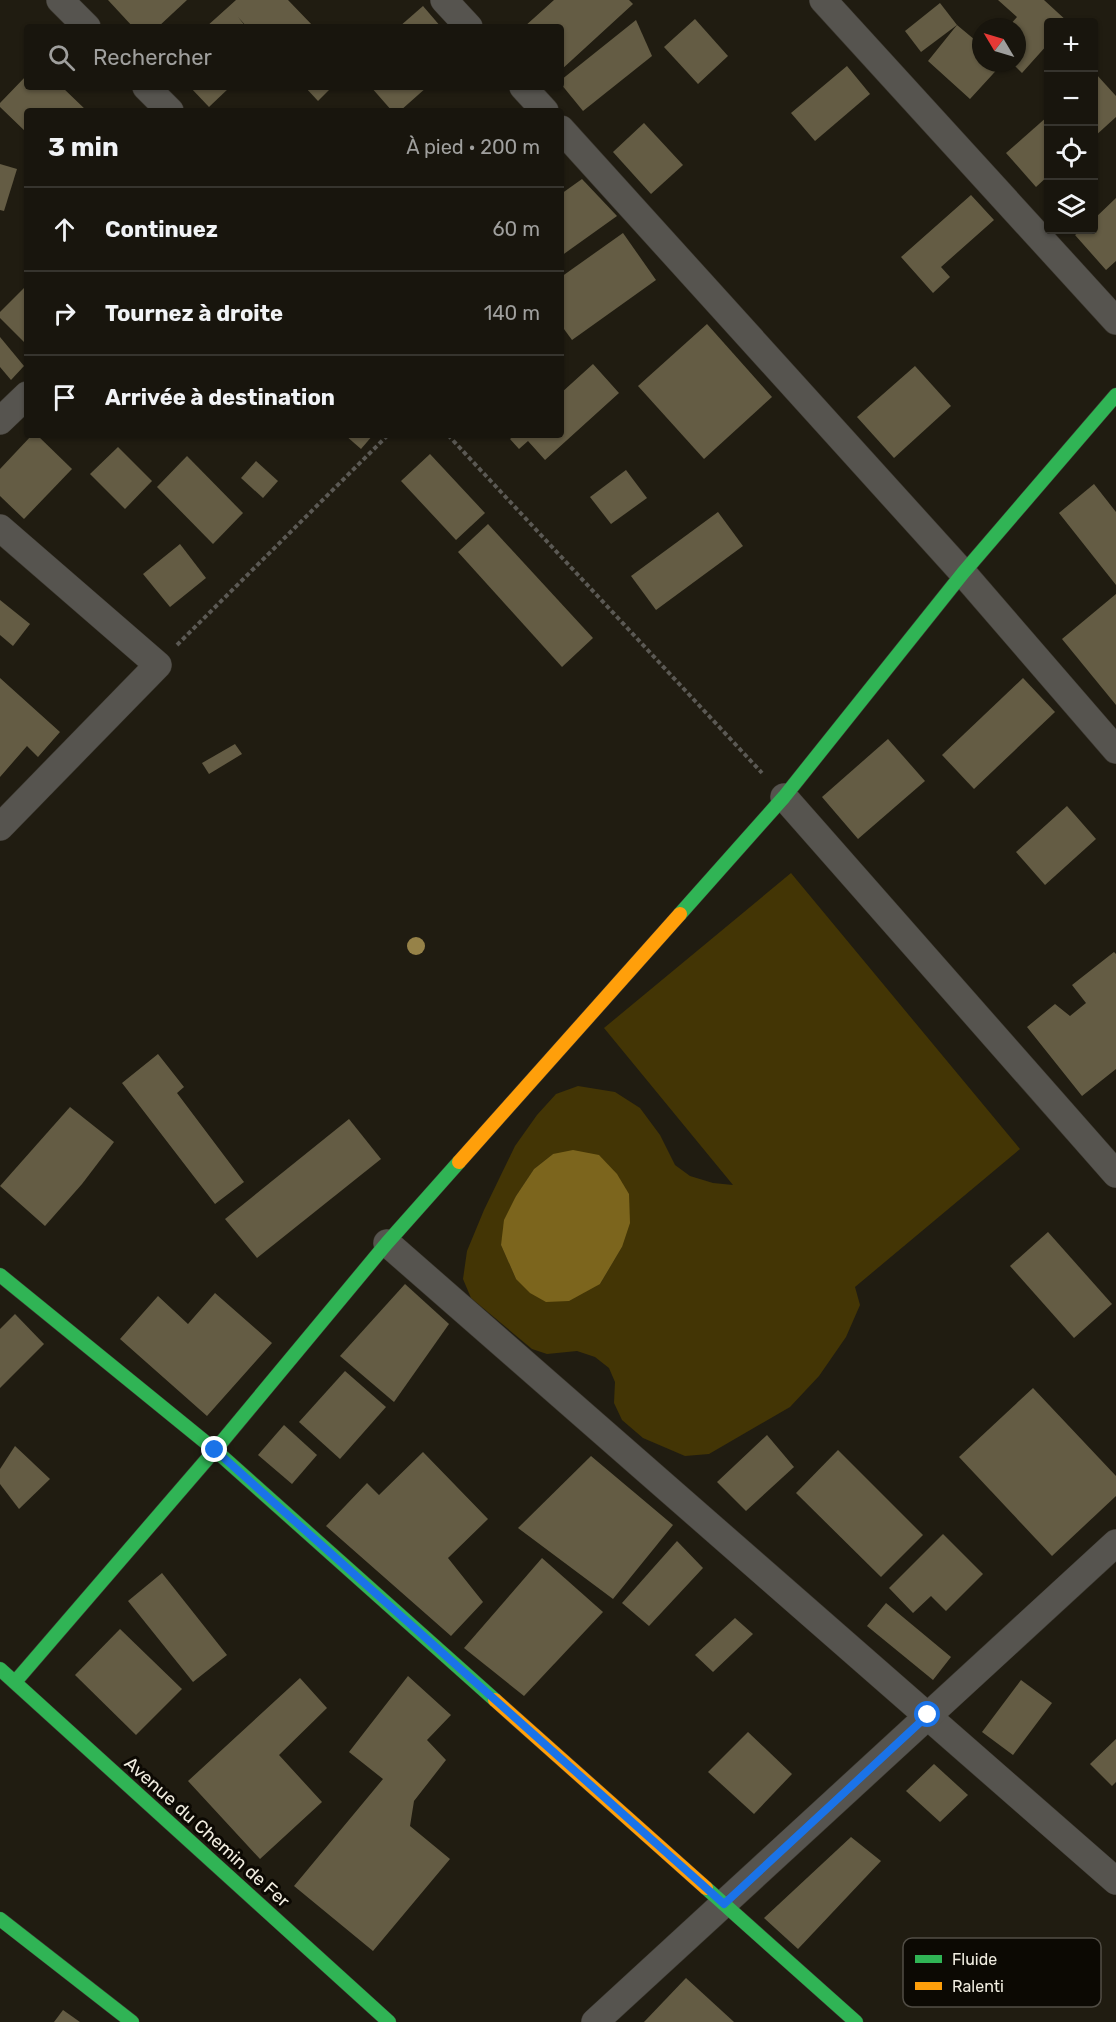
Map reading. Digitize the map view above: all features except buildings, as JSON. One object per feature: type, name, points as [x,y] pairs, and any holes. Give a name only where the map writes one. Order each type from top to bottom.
[{"type":"street","points":[[60,0],[84,24]]},
{"type":"street","points":[[444,0],[466,24]]},
{"type":"street","points":[[824,0],[1116,321]]},
{"type":"street","points":[[149,90],[167,108]]},
{"type":"street","points":[[526,90],[542,108]]},
{"type":"street","points":[[564,132],[963,573],[1116,750]]},
{"type":"street","points":[[15,1682],[215,1450],[387,1243],[784,796],[963,573],[1116,395]]},
{"type":"street","points":[[0,421],[24,398]]},
{"type":"street","points":[[0,528],[158,665],[0,827]]},
{"type":"street","points":[[784,796],[1116,1174]]},
{"type":"street","points":[[387,1243],[1116,1881]]},
{"type":"street","points":[[0,1275],[215,1450],[856,2022]]},
{"type":"street","points":[[595,2022],[1116,1543]]},
{"type":"street","name":"Avenue du Chemin de Fer","points":[[0,1669],[389,2022]]},
{"type":"street","points":[[0,1919],[132,2022]]},
{"type":"path","points":[[158,665],[385,438]]},
{"type":"path","points":[[451,438],[784,796]]},
{"type":"shaded area","points":[[791,873],[1020,1149],[855,1287],[860,1305],[846,1337],[819,1376],[790,1407],[709,1454],[685,1456],[643,1438],[622,1420],[614,1403],[615,1382],[609,1368],[595,1357],[577,1351],[547,1354],[532,1349],[471,1298],[463,1279],[467,1251],[515,1146],[537,1115],[556,1094],[578,1086],[615,1092],[640,1108],[660,1135],[675,1165],[690,1176],[713,1183],[733,1185],[604,1028]],"holes":[[[553,1154],[622,1247],[600,1284],[516,1279],[501,1245],[516,1196],[534,1169]]]},
{"type":"shaded area","points":[[573,1150],[599,1155],[617,1174],[629,1194],[630,1223],[622,1247],[600,1284],[569,1301],[546,1302],[530,1293],[516,1279],[501,1245],[504,1220],[516,1196],[534,1169],[553,1154]]},
{"type":"traffic: fast","points":[[680,914],[784,797],[963,573],[1116,395]]},
{"type":"traffic: fast","points":[[15,1682],[215,1450],[387,1243],[459,1162]]},
{"type":"traffic: fast","points":[[0,1275],[215,1450],[495,1700]]},
{"type":"traffic: fast","points":[[0,1669],[389,2022]]},
{"type":"traffic: fast","points":[[706,1888],[856,2022]]},
{"type":"traffic: fast","points":[[0,1919],[132,2022]]},
{"type":"traffic: slow","points":[[459,1162],[680,914]]},
{"type":"traffic: slow","points":[[495,1700],[706,1888]]},
{"type":"route","points":[[215,1450],[724,1904],[928,1715]]}]
